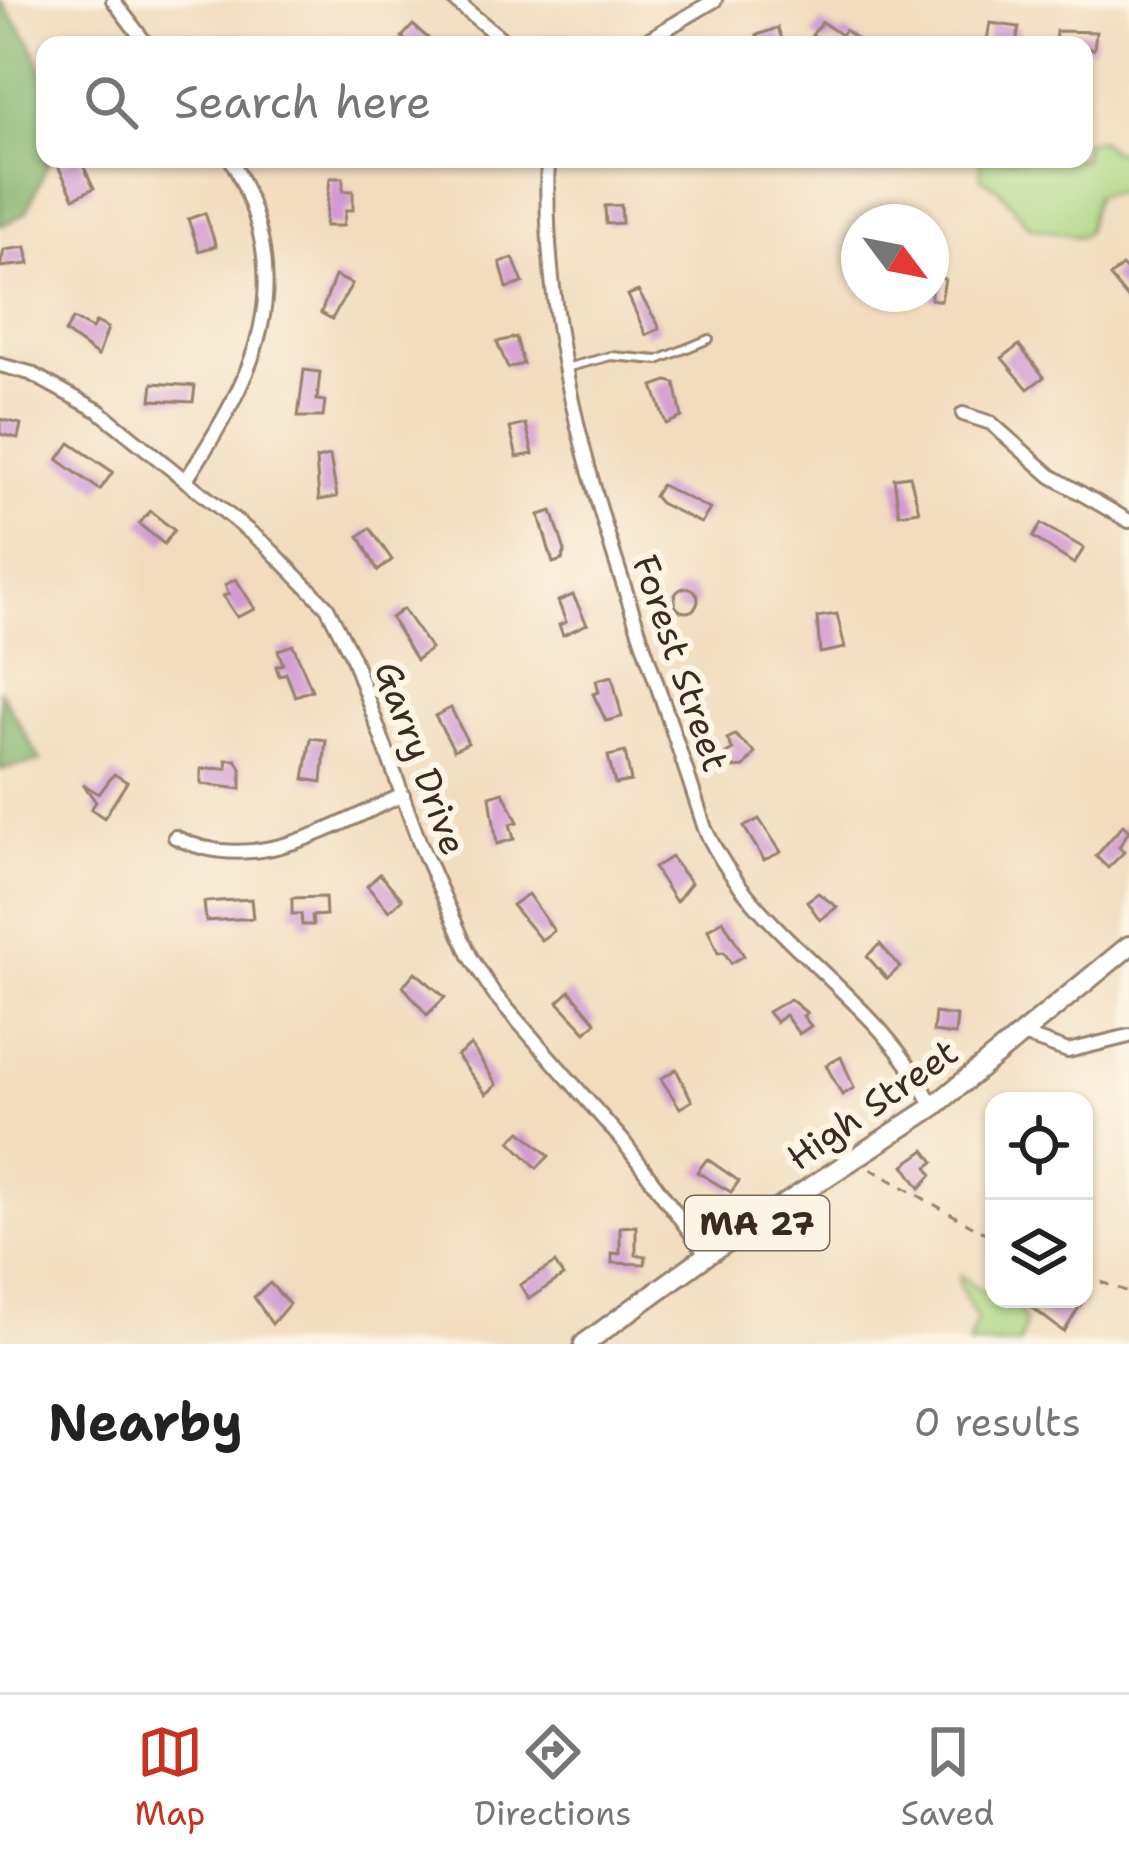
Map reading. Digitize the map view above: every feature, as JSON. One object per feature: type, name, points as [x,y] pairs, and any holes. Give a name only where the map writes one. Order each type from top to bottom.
[{"type":"main road","name":"High Street","points":[[584,1344],[707,1255],[933,1107],[1129,946]]},
{"type":"street","points":[[113,0],[140,36]]},
{"type":"street","points":[[454,0],[498,36]]},
{"type":"street","points":[[654,36],[716,0]]},
{"type":"street","points":[[186,480],[247,380],[263,318],[258,227],[235,168]]},
{"type":"street","name":"Forest Street","points":[[548,168],[547,247],[569,368],[617,576],[715,850],[790,945],[875,1018],[906,1057],[933,1107]]},
{"type":"street","name":"Garry Drive","points":[[0,364],[30,373],[86,403],[293,569],[327,607],[352,656],[455,928],[494,994],[623,1141],[707,1255]]},
{"type":"street","points":[[963,414],[991,423],[1051,476],[1129,521]]},
{"type":"street","points":[[176,837],[219,854],[256,852],[286,846],[403,795]]},
{"type":"street","points":[[1023,1035],[1068,1051],[1085,1051],[1129,1036]]},
{"type":"lane","points":[[569,368],[611,356],[658,360],[709,339]]},
{"type":"path","points":[[853,1160],[985,1233]]},
{"type":"path","points":[[1093,1279],[1129,1292]]},
{"type":"green space","points":[[0,0],[36,56],[36,168],[46,168],[26,213],[0,226]]},
{"type":"green space","points":[[1093,140],[1112,151],[1129,152],[1129,190],[1096,195],[1087,231],[1080,237],[1029,227],[1000,190],[981,178],[980,168],[1093,168]]},
{"type":"green space","points":[[0,691],[41,761],[0,770]]},
{"type":"green space","points":[[960,1275],[985,1291],[985,1308],[1019,1308],[1025,1323],[1020,1344],[968,1344],[977,1320],[959,1285]]},
{"type":"building","points":[[822,22],[841,35],[845,30],[853,36],[813,36]]},
{"type":"building","points":[[990,23],[1019,27],[1017,36],[988,36]]},
{"type":"building","points":[[413,25],[426,36],[403,36]]},
{"type":"building","points":[[778,28],[781,36],[757,36]]},
{"type":"building","points":[[1056,31],[1096,32],[1094,49],[1093,36],[1056,36]]},
{"type":"building","points":[[59,168],[84,168],[94,188],[74,198]]},
{"type":"building","points":[[330,178],[343,178],[343,191],[353,191],[353,210],[346,210],[343,226],[325,226]]},
{"type":"building","points":[[621,205],[622,223],[606,224],[605,206]]},
{"type":"building","points":[[205,213],[216,246],[199,251],[188,219]]},
{"type":"building","points":[[26,247],[29,264],[0,267],[4,250]]},
{"type":"building","points":[[513,258],[523,283],[507,288],[500,262]]},
{"type":"building","points":[[1122,266],[1129,273],[1129,300],[1110,277]]},
{"type":"building","points":[[335,276],[352,284],[332,319],[321,313]]},
{"type":"building","points":[[638,291],[659,329],[646,335],[628,295]]},
{"type":"building","points":[[73,319],[92,329],[96,322],[108,328],[98,356],[65,332]]},
{"type":"building","points":[[516,337],[523,364],[508,368],[497,342]]},
{"type":"building","points":[[1019,345],[1044,377],[1028,389],[1002,358]]},
{"type":"building","points":[[304,370],[320,372],[317,400],[325,401],[323,417],[298,417]]},
{"type":"building","points":[[153,383],[195,386],[193,402],[151,400]]},
{"type":"building","points":[[675,383],[682,417],[666,424],[653,386]]},
{"type":"building","points":[[0,419],[21,424],[18,438],[0,434]]},
{"type":"building","points":[[526,424],[533,454],[517,457],[510,428]]},
{"type":"building","points":[[70,443],[113,472],[100,490],[58,460]]},
{"type":"building","points":[[330,456],[337,497],[319,500],[316,459]]},
{"type":"building","points":[[910,476],[919,511],[899,514],[894,478]]},
{"type":"building","points":[[661,485],[710,509],[701,523],[660,503],[654,496]]},
{"type":"building","points":[[150,511],[174,530],[164,544],[139,524]]},
{"type":"building","points":[[552,511],[565,551],[562,560],[553,563],[539,515]]},
{"type":"building","points":[[1041,524],[1084,548],[1074,564],[1033,537]]},
{"type":"building","points":[[370,528],[392,560],[378,571],[359,536]]},
{"type":"building","points":[[236,579],[255,609],[237,617],[223,596],[229,594],[225,585]]},
{"type":"building","points":[[686,588],[698,600],[686,612],[674,600]]},
{"type":"building","points":[[573,595],[587,624],[563,635],[559,625],[566,622],[558,601]]},
{"type":"building","points":[[403,609],[431,649],[416,660],[391,618]]},
{"type":"building","points":[[837,614],[845,648],[820,653],[817,617]]},
{"type":"building","points":[[293,645],[312,690],[295,696],[286,673],[279,676],[276,666],[283,664],[278,650]]},
{"type":"building","points":[[612,676],[622,717],[606,721],[593,694],[599,692],[596,680]]},
{"type":"building","points":[[451,708],[468,743],[454,750],[435,716]]},
{"type":"building","points":[[735,735],[755,753],[744,767],[735,768],[726,754],[733,750],[727,739]]},
{"type":"building","points":[[311,738],[326,740],[322,782],[304,779]]},
{"type":"building","points":[[625,752],[631,781],[615,784],[608,756]]},
{"type":"building","points":[[226,760],[236,760],[241,768],[241,789],[201,784],[201,769],[227,768]]},
{"type":"building","points":[[114,774],[127,782],[104,818],[91,809],[96,802],[83,784],[99,794]]},
{"type":"building","points":[[503,792],[518,822],[510,824],[514,839],[497,844],[490,796]]},
{"type":"building","points":[[759,819],[781,852],[764,860],[744,827]]},
{"type":"building","points":[[1123,825],[1129,831],[1119,847],[1124,852],[1108,868],[1096,856]]},
{"type":"building","points":[[671,857],[691,883],[676,902],[654,868]]},
{"type":"building","points":[[380,874],[402,899],[389,911],[367,886]]},
{"type":"building","points":[[818,893],[837,907],[820,920],[807,901]]},
{"type":"building","points":[[528,894],[554,931],[541,940],[512,905]]},
{"type":"building","points":[[325,897],[326,915],[312,916],[313,925],[302,925],[301,914],[292,914],[292,898]]},
{"type":"building","points":[[251,899],[253,918],[206,921],[204,902]]},
{"type":"building","points":[[723,920],[744,956],[731,963],[724,952],[718,953],[708,929]]},
{"type":"building","points":[[880,944],[900,967],[887,979],[867,956]]},
{"type":"building","points":[[415,972],[445,997],[427,1015],[403,986]]},
{"type":"building","points":[[570,991],[596,1022],[586,1032],[558,1002]]},
{"type":"building","points":[[790,999],[807,1013],[803,1016],[811,1026],[799,1034],[785,1015],[776,1022],[768,1012]]},
{"type":"building","points":[[935,1013],[957,1016],[955,1035],[933,1032]]},
{"type":"building","points":[[471,1045],[497,1085],[486,1094],[457,1056]]},
{"type":"building","points":[[841,1057],[854,1088],[842,1095],[826,1065]]},
{"type":"building","points":[[676,1069],[692,1101],[680,1108],[661,1079]]},
{"type":"building","points":[[521,1131],[549,1156],[537,1168],[510,1141]]},
{"type":"building","points":[[925,1150],[934,1162],[927,1167],[932,1175],[920,1188],[904,1165]]},
{"type":"building","points":[[707,1159],[739,1181],[731,1192],[697,1172]]},
{"type":"building","points":[[636,1226],[636,1255],[646,1256],[645,1264],[612,1263],[612,1253],[620,1254],[620,1227]]},
{"type":"building","points":[[555,1263],[563,1276],[529,1299],[520,1285]]},
{"type":"building","points":[[270,1283],[289,1304],[272,1324],[254,1297]]},
{"type":"building","points":[[1033,1308],[1079,1308],[1064,1332]]}]
